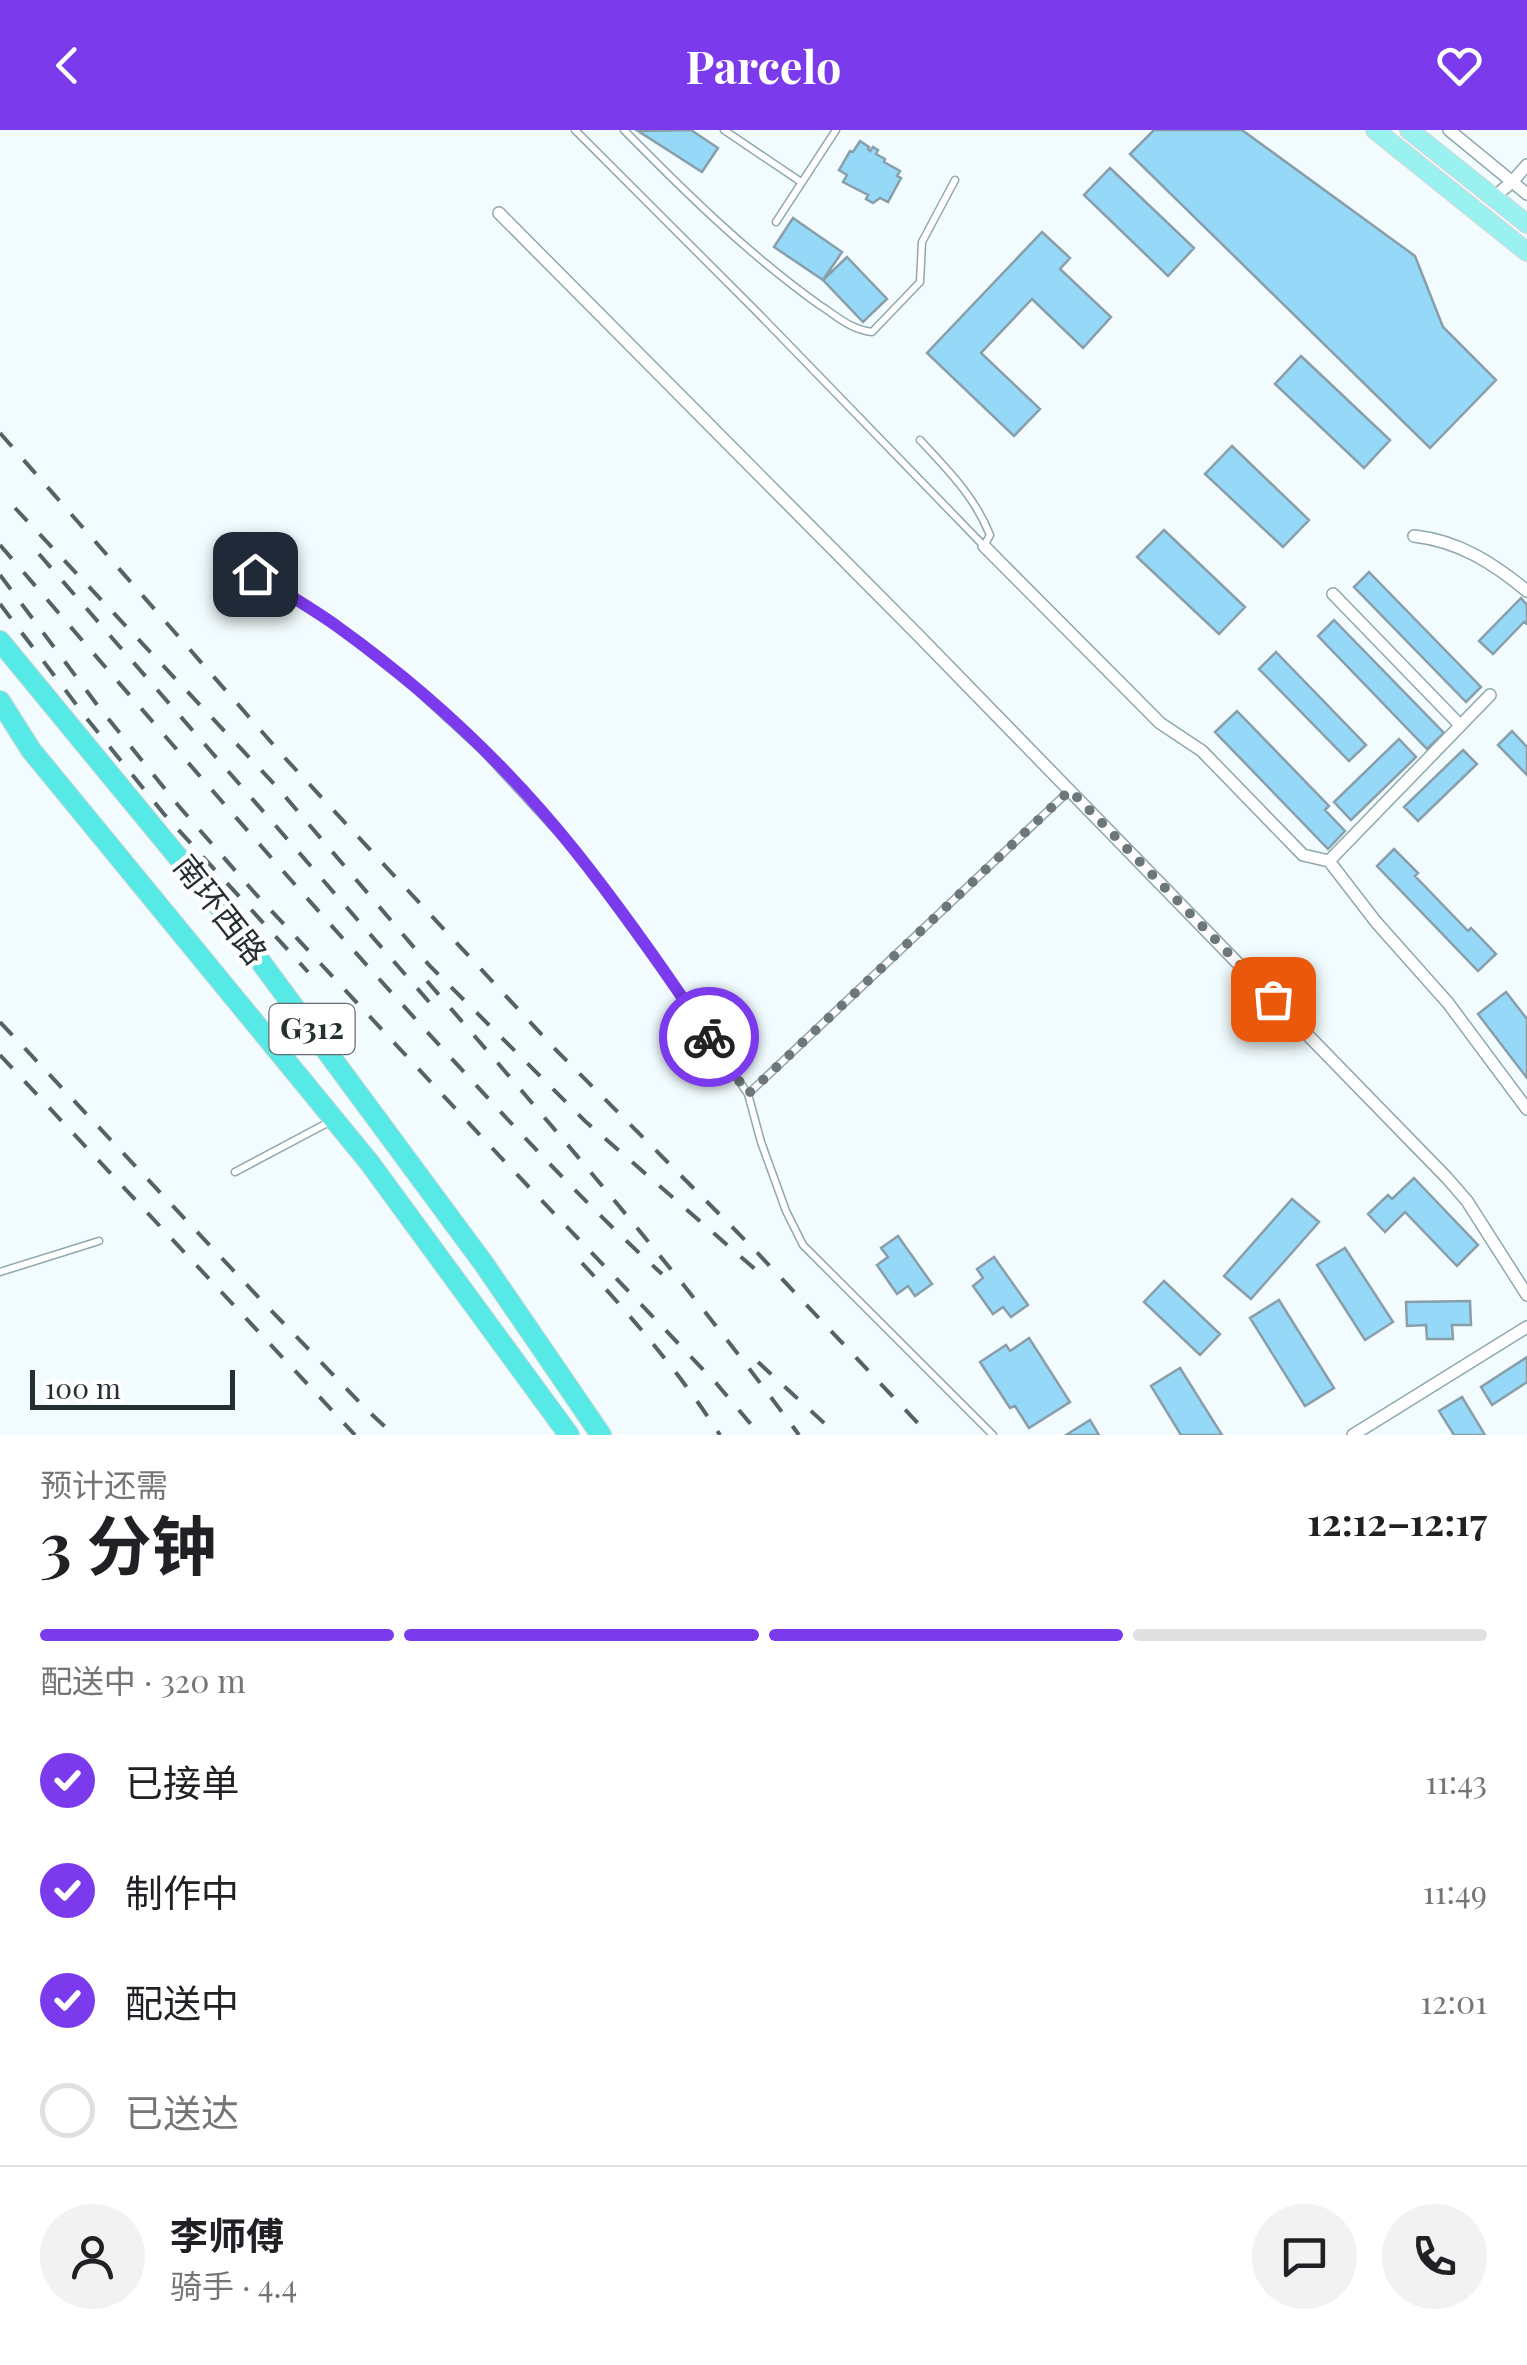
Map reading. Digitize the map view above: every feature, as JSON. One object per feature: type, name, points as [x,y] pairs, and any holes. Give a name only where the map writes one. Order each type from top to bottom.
[{"type":"highway","name":"南环西路","points":[[0,641],[229,918],[473,1249],[600,1435]]},
{"type":"highway","name":"南环西路","points":[[0,701],[31,750],[369,1162],[569,1435]]},
{"type":"main road","points":[[1376,130],[1527,252]]},
{"type":"main road","points":[[1408,130],[1527,224]]},
{"type":"street","points":[[1449,130],[1527,194]]},
{"type":"street","points":[[1494,197],[1527,164]]},
{"type":"street","points":[[499,213],[1070,790],[1446,1178],[1467,1201],[1527,1295]]},
{"type":"street","points":[[1414,536],[1436,538],[1494,564],[1527,591]]},
{"type":"street","points":[[984,546],[1160,722],[1202,751],[1303,855],[1328,861],[1448,1003],[1527,1109]]},
{"type":"street","points":[[1333,594],[1460,725]]},
{"type":"street","points":[[1328,861],[1490,695]]},
{"type":"street","points":[[1354,1435],[1527,1327]]},
{"type":"lane","points":[[575,130],[984,546],[990,535],[982,515],[966,490],[920,440]]},
{"type":"lane","points":[[624,130],[700,207],[791,284],[855,330],[872,332],[920,282],[922,242],[955,180]]},
{"type":"lane","points":[[724,130],[802,182]]},
{"type":"lane","points":[[776,222],[836,130]]},
{"type":"lane","points":[[255,574],[375,655],[448,718],[576,852],[748,1094],[786,1211],[804,1245],[993,1435]]},
{"type":"lane","points":[[748,1094],[1070,790]]},
{"type":"lane","points":[[235,1172],[334,1120]]},
{"type":"lane","points":[[0,1272],[99,1240]]},
{"type":"building","points":[[691,130],[718,148],[702,172],[638,131]]},
{"type":"building","points":[[1154,130],[1242,130],[1415,256],[1443,327],[1496,380],[1430,448],[1130,154]]},
{"type":"building","points":[[860,141],[870,151],[873,147],[878,150],[876,154],[884,162],[900,171],[897,176],[901,178],[888,202],[880,198],[873,203],[866,199],[868,195],[843,182],[847,175],[839,170]]},
{"type":"building","points":[[1110,168],[1194,248],[1168,276],[1084,195]]},
{"type":"building","points":[[793,218],[842,252],[823,280],[774,247]]},
{"type":"building","points":[[1042,232],[1070,258],[1060,269],[1111,317],[1083,348],[1032,299],[981,353],[1040,409],[1014,436],[927,353]]},
{"type":"building","points":[[847,257],[887,299],[863,322],[823,280]]},
{"type":"building","points":[[1301,356],[1390,440],[1364,468],[1275,384]]},
{"type":"building","points":[[1232,446],[1309,520],[1283,547],[1205,474]]},
{"type":"building","points":[[1164,530],[1245,607],[1219,634],[1137,557]]},
{"type":"building","points":[[1369,572],[1481,687],[1466,702],[1354,587]]},
{"type":"building","points":[[1521,598],[1527,605],[1527,624],[1524,622],[1493,654],[1479,641]]},
{"type":"building","points":[[1334,620],[1444,733],[1427,749],[1318,636]]},
{"type":"building","points":[[1276,652],[1366,745],[1349,761],[1259,669]]},
{"type":"building","points":[[1237,711],[1329,806],[1325,810],[1345,831],[1328,849],[1215,732]]},
{"type":"building","points":[[1512,731],[1527,747],[1527,775],[1498,745]]},
{"type":"building","points":[[1399,739],[1416,757],[1351,820],[1334,802]]},
{"type":"building","points":[[1463,750],[1477,764],[1418,821],[1404,807]]},
{"type":"building","points":[[1394,849],[1468,931],[1471,928],[1496,954],[1478,971],[1377,866]]},
{"type":"building","points":[[1506,992],[1527,1019],[1527,1078],[1478,1014]]},
{"type":"building","points":[[1414,1178],[1478,1245],[1457,1266],[1405,1212],[1385,1232],[1368,1214]]},
{"type":"building","points":[[1292,1199],[1319,1222],[1251,1299],[1224,1276]]},
{"type":"building","points":[[898,1236],[932,1284],[915,1296],[908,1286],[897,1294],[877,1265],[888,1257],[881,1248]]},
{"type":"building","points":[[1345,1248],[1393,1322],[1365,1340],[1317,1265]]},
{"type":"building","points":[[994,1257],[1028,1305],[1011,1317],[1003,1307],[993,1314],[973,1286],[983,1278],[977,1269]]},
{"type":"building","points":[[1164,1281],[1220,1334],[1200,1355],[1144,1302]]},
{"type":"building","points":[[1279,1300],[1334,1388],[1305,1406],[1250,1318]]},
{"type":"building","points":[[1470,1301],[1471,1325],[1452,1325],[1453,1339],[1427,1339],[1426,1325],[1407,1326],[1406,1302]]},
{"type":"building","points":[[1029,1338],[1070,1402],[1029,1428],[1015,1406],[1010,1408],[980,1362],[1006,1345],[1010,1351]]},
{"type":"building","points":[[1527,1357],[1527,1382],[1492,1405],[1481,1387]]},
{"type":"building","points":[[1180,1368],[1222,1435],[1181,1435],[1151,1386]]},
{"type":"building","points":[[1462,1397],[1485,1435],[1454,1435],[1439,1411]]},
{"type":"building","points":[[1090,1420],[1099,1435],[1066,1435]]},
{"type":"railway","points":[[0,433],[285,758],[556,1050],[750,1245],[929,1435]]},
{"type":"railway","points":[[15,508],[277,787],[429,965],[585,1121],[756,1270]]},
{"type":"railway","points":[[0,545],[420,1024],[568,1183],[662,1274]]},
{"type":"railway","points":[[39,554],[430,1003]]},
{"type":"railway","points":[[0,575],[98,706],[253,891],[716,1383],[760,1435]]},
{"type":"railway","points":[[0,604],[164,814],[308,972]]},
{"type":"railway","points":[[427,981],[664,1261],[799,1435]]},
{"type":"railway","points":[[0,1022],[394,1435]]},
{"type":"railway","points":[[0,1055],[355,1435]]},
{"type":"railway","points":[[582,1263],[655,1346],[720,1435]]},
{"type":"railway","points":[[758,1362],[837,1435]]},
{"type":"way so far","points":[[709,1037],[748,1094],[1070,790],[1273,999]]},
{"type":"route","points":[[255,574],[375,655],[448,718],[515,784],[576,852],[709,1037]]}]
